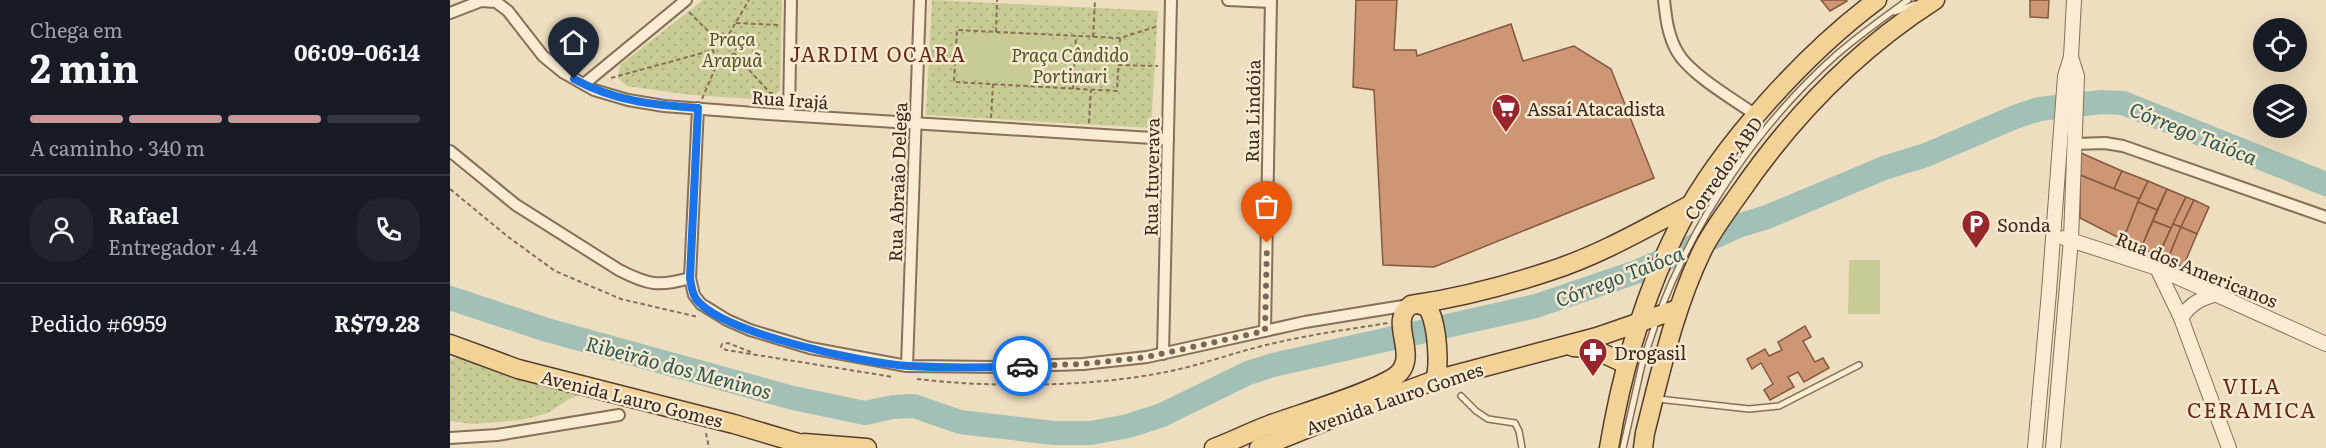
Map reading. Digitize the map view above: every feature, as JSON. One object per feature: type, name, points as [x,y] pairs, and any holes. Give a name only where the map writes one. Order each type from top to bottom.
[{"type":"main road","points":[[1609,448],[1626,364],[1638,323],[1675,275],[1708,226],[1812,102],[1867,51],[1935,0]]},
{"type":"main road","points":[[1643,448],[1678,309],[1670,245],[1692,204],[1730,148],[1815,53],[1883,7]]},
{"type":"main road","points":[[1402,324],[1404,312],[1415,304],[1491,288],[1552,271],[1624,240],[1692,204]]},
{"type":"main road","points":[[1415,304],[1428,309],[1433,322],[1438,369],[1435,380]]},
{"type":"main road","name":"Avenida Lauro Gomes","points":[[1259,448],[1435,380],[1565,346],[1678,309]]},
{"type":"main road","name":"Avenida Lauro Gomes","points":[[1214,448],[1266,426],[1388,381],[1401,371],[1406,361],[1402,324]]},
{"type":"main road","name":"Avenida Lauro Gomes","points":[[450,344],[518,369],[734,424],[815,448]]},
{"type":"main road","name":"Avenida Lauro Gomes","points":[[1565,346],[1591,348],[1626,364]]},
{"type":"main road","points":[[796,442],[864,447]]},
{"type":"street","points":[[789,115],[791,0]]},
{"type":"street","name":"Rua Abraão Delega","points":[[907,366],[920,0]]},
{"type":"street","name":"Rua Ituverava","points":[[1163,354],[1171,0]]},
{"type":"street","points":[[1228,0],[1271,1]]},
{"type":"street","points":[[1664,0],[1669,34],[1677,52],[1687,65],[1757,116]]},
{"type":"street","points":[[2035,448],[2052,237],[2069,113],[2074,0]]},
{"type":"street","name":"Rua Irajá","points":[[450,13],[481,1],[496,2],[502,5],[543,56],[564,73],[605,94],[628,100],[789,115],[1168,139]]},
{"type":"street","name":"Rua Lindóia","points":[[1265,331],[1271,1]]},
{"type":"street","points":[[584,84],[684,2]]},
{"type":"street","points":[[698,108],[690,278],[694,294],[701,304],[727,320],[750,330],[847,356],[907,366],[998,367],[1083,364],[1163,354],[1265,331],[1415,304]]},
{"type":"street","points":[[2053,448],[2071,239],[2075,144],[2069,113]]},
{"type":"street","points":[[2075,144],[2105,142],[2123,146],[2326,217]]},
{"type":"street","points":[[450,151],[516,205],[619,270],[637,279],[658,285],[690,278]]},
{"type":"street","name":"Rua dos Americanos","points":[[2052,237],[2071,239],[2157,268],[2326,344]]},
{"type":"street","points":[[2157,268],[2181,318],[2229,448]]},
{"type":"street","points":[[2181,318],[2188,307],[2197,300],[2218,294]]},
{"type":"street","points":[[1361,312],[1390,314],[1402,324]]},
{"type":"street","points":[[450,438],[497,435],[620,415]]},
{"type":"street","points":[[2037,424],[2046,448]]},
{"type":"lane","name":"Corredor ABD","points":[[1708,226],[1752,147],[1793,99],[1883,7],[1908,0]]},
{"type":"lane","name":"Corredor ABD","points":[[1883,7],[1926,0]]},
{"type":"lane","points":[[1623,448],[1642,364],[1658,315],[1675,275]]},
{"type":"lane","points":[[1654,398],[1749,409],[1779,405],[1858,365]]},
{"type":"lane","points":[[1461,396],[1488,419],[1515,423],[1522,448]]},
{"type":"path","points":[[729,34],[749,0]]},
{"type":"path","points":[[996,32],[997,0]]},
{"type":"path","points":[[1093,37],[1095,0]]},
{"type":"path","points":[[684,2],[715,38]]},
{"type":"path","points":[[736,22],[790,25]]},
{"type":"path","points":[[1120,38],[1117,91],[954,82],[957,30],[1120,38],[1171,22]]},
{"type":"path","points":[[722,34],[729,34],[736,42],[734,53],[727,57],[720,57],[712,50],[712,44],[715,38],[722,34]]},
{"type":"path","points":[[1073,89],[1076,36]]},
{"type":"path","points":[[608,79],[712,50]]},
{"type":"path","points":[[734,53],[770,93]]},
{"type":"path","points":[[918,54],[956,56]]},
{"type":"path","points":[[698,108],[720,57]]},
{"type":"path","points":[[1118,65],[1170,67]]},
{"type":"path","points":[[990,128],[993,84]]},
{"type":"path","points":[[1088,134],[1090,90]]},
{"type":"path","points":[[450,189],[507,236],[555,271],[621,299],[705,319]]},
{"type":"path","points":[[728,343],[751,352],[726,350],[721,347],[722,344],[728,343]]},
{"type":"path","points":[[704,426],[709,448]]},
{"type":"green space","name":"Praça Arapuã","points":[[703,0],[782,0],[780,91],[767,100],[691,95],[626,86],[618,78],[620,65]]},
{"type":"green space","name":"Praça Cândido Portinari","points":[[932,0],[1158,11],[1151,128],[926,115]]},
{"type":"green space","points":[[960,34],[1062,40],[1060,84],[958,79]]},
{"type":"green space","points":[[1849,260],[1880,260],[1880,314],[1848,314]]},
{"type":"green space","points":[[461,357],[590,392],[569,399],[548,413],[522,420],[472,424],[450,421],[450,359]]},
{"type":"building","name":"Assaí Atacadista","points":[[1356,0],[1397,0],[1394,50],[1416,50],[1417,56],[1511,24],[1523,61],[1574,46],[1611,69],[1654,178],[1434,267],[1383,265],[1374,90],[1353,87]]},
{"type":"building","points":[[1821,0],[1846,0],[1847,1],[1830,11]]},
{"type":"building","points":[[2030,0],[2049,0],[2048,18],[2030,17]]},
{"type":"building","points":[[2081,153],[2122,171],[2114,189],[2080,175]]},
{"type":"building","points":[[2122,171],[2148,181],[2139,199],[2114,189]]},
{"type":"building","points":[[2080,175],[2139,199],[2123,240],[2080,218]]},
{"type":"building","points":[[2148,181],[2167,189],[2157,210],[2138,202]]},
{"type":"building","points":[[2167,189],[2186,197],[2171,228],[2153,221]]},
{"type":"building","points":[[2186,197],[2194,200],[2181,227],[2173,224]]},
{"type":"building","points":[[2194,200],[2209,207],[2197,234],[2181,227]]},
{"type":"building","points":[[2138,202],[2157,210],[2141,248],[2123,240]]},
{"type":"building","points":[[2153,221],[2171,228],[2158,256],[2141,248]]},
{"type":"building","points":[[2173,224],[2181,227],[2167,261],[2158,257]]},
{"type":"building","points":[[2181,227],[2197,234],[2183,267],[2167,261]]},
{"type":"building","points":[[1805,326],[1811,337],[1803,341],[1815,362],[1823,358],[1829,368],[1804,382],[1798,372],[1788,377],[1794,387],[1770,400],[1764,390],[1773,384],[1761,363],[1752,369],[1747,359],[1765,349],[1769,356],[1782,350],[1778,342]]},
{"type":"waterway","name":"Córrego Taióca","points":[[450,298],[547,330],[793,398],[865,413],[893,407],[914,406],[960,422],[1054,433],[1091,433],[1128,426],[1162,415],[1248,373],[1273,365],[1536,306],[1639,271],[1738,226],[1767,217],[1884,168],[1926,155],[2039,109],[2102,102],[2123,103],[2326,184]]},
{"type":"way so far","points":[[1022,366],[1083,364],[1147,357],[1265,331],[1267,243]]},
{"type":"place","name":"Assaí Atacadista","points":[[1506,134]]},
{"type":"place","name":"Sonda","points":[[1976,250]]},
{"type":"place","name":"Drogasil","points":[[1593,378]]},
{"type":"district","name":"JARDIM OCARA","points":[[878,53]]},
{"type":"district","name":"VILA CERAMICA","points":[[2252,396]]},
{"type":"route","points":[[574,79],[594,90],[628,100],[664,106],[698,108],[690,278],[692,291],[706,309],[765,335],[847,356],[907,366],[1022,366]]},
{"type":"water label","name":"Ribeirão dos Meninos","points":[[679,366]]}]
